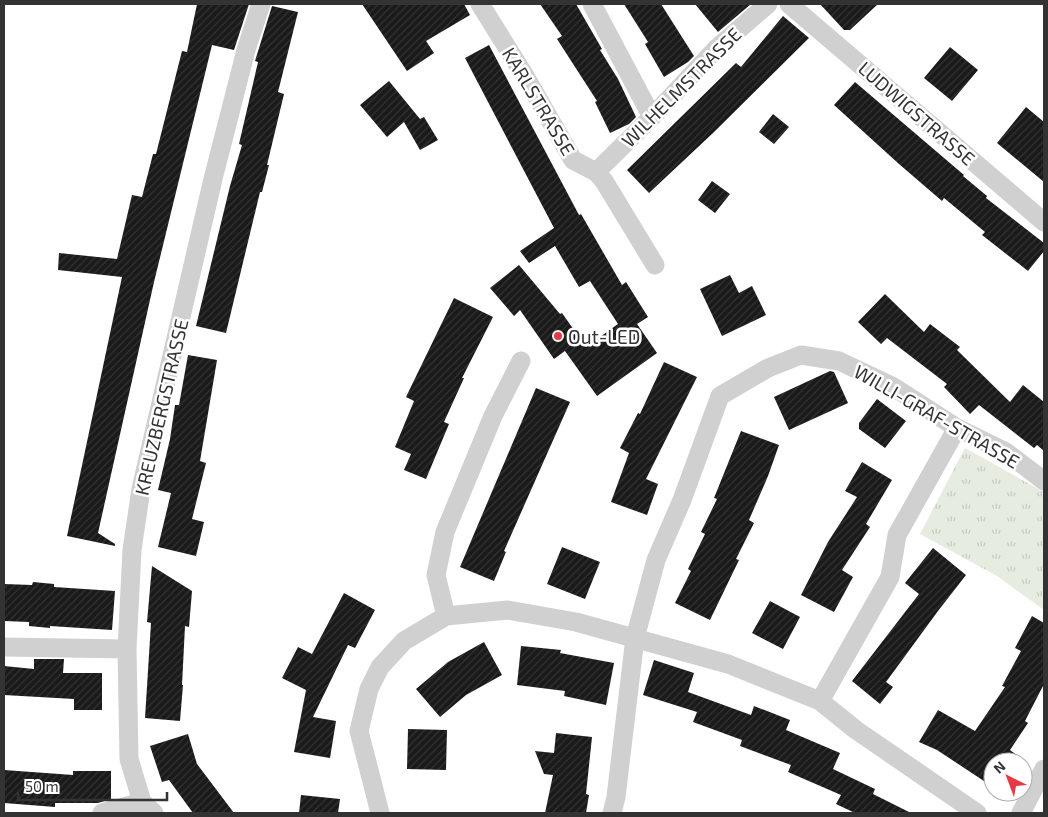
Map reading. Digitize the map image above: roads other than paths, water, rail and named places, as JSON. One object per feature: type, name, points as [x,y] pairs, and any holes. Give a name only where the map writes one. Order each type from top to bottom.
[{"type":"street","name":"KREUZBERGSTRASSE","points":[[148,808],[129,759],[127,649],[132,550],[141,489],[213,180],[246,50],[261,4]]},
{"type":"street","name":"KARLSTRASSE","points":[[480,4],[525,76],[572,160],[596,172],[604,181],[655,265]]},
{"type":"street","points":[[592,4],[652,117]]},
{"type":"street","name":"WILHELMSTRASSE","points":[[596,172],[652,117],[716,49],[768,4]]},
{"type":"street","name":"LUDWIGSTRASSE","points":[[789,4],[1044,222]]},
{"type":"street","name":"WILLI-GRAF-STRASSE","points":[[612,813],[616,797],[635,638],[656,560],[682,500],[720,396],[768,368],[801,355],[839,361],[892,386],[957,428],[1006,452],[1044,481]]},
{"type":"street","points":[[446,616],[436,575],[445,532],[493,416],[521,361]]},
{"type":"street","points":[[820,702],[890,577],[897,535],[957,428]]},
{"type":"street","points":[[380,813],[359,732],[369,689],[380,667],[404,641],[446,616],[508,610],[576,622],[728,664],[820,702],[856,730],[977,813]]},
{"type":"street","points":[[4,647],[127,649]]},
{"type":"street","points":[[1021,813],[1044,769]]},
{"type":"street","points":[[102,813],[148,808]]},
{"type":"place","name":"Out-LED","points":[[558,336]]}]
